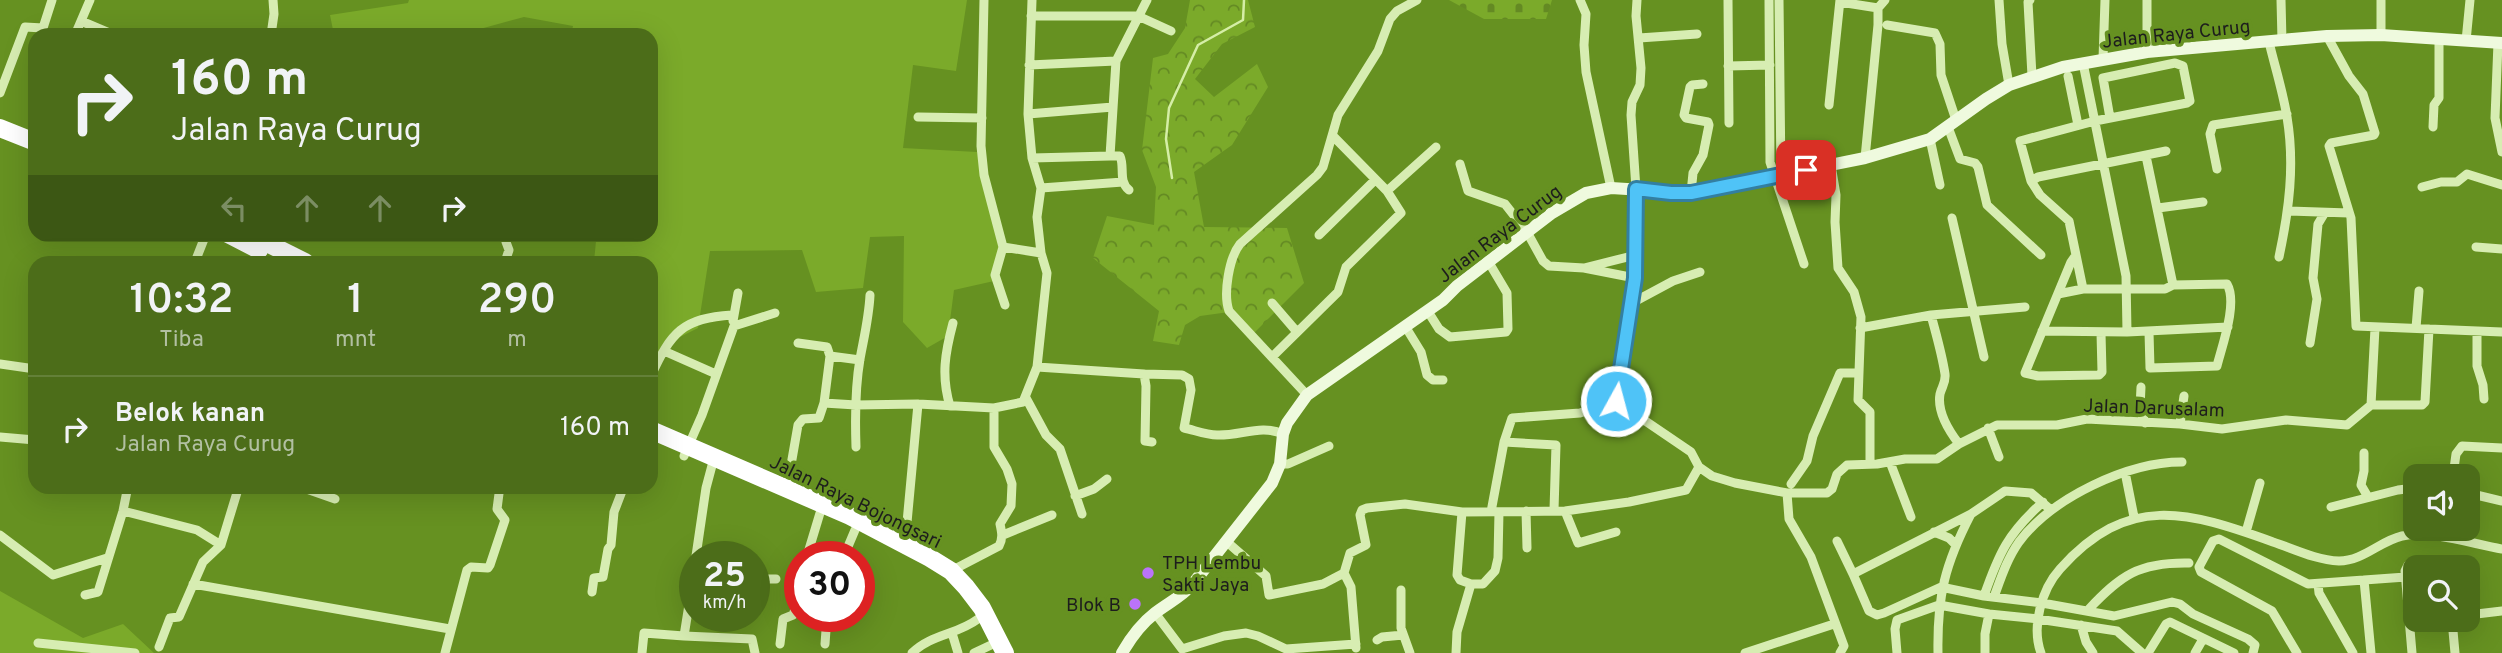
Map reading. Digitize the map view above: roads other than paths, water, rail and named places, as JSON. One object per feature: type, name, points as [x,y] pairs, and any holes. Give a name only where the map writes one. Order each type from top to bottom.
[{"type":"highway","points":[[1,128],[28,133]]},
{"type":"highway","points":[[1,128],[28,139]]},
{"type":"highway","points":[[243,242],[272,256]]},
{"type":"highway","points":[[265,242],[293,256]]},
{"type":"highway","name":"Jalan Raya Bojongsari","points":[[658,434],[686,451],[855,530],[936,575],[959,595],[997,650]]},
{"type":"highway","name":"Jalan Raya Bojongsari","points":[[658,443],[686,451]]},
{"type":"highway","name":"Jalan Raya Bojongsari","points":[[712,463],[787,488],[905,544],[951,571],[982,608],[997,650]]},
{"type":"main road","name":"Jalan Raya Curug","points":[[1122,653],[1155,613],[1186,592],[1272,483],[1280,464],[1283,434],[1291,415],[1307,395],[1427,310],[1527,232],[1586,193],[1611,188],[1691,193],[1865,158],[1930,139],[2009,85],[2032,76],[2147,51],[2326,36],[2381,35],[2500,43]]},
{"type":"street","points":[[43,28],[52,0]]},
{"type":"street","points":[[78,28],[90,0]]},
{"type":"street","points":[[272,28],[273,0]]},
{"type":"street","points":[[984,0],[984,175],[1003,247],[995,275],[1005,305]]},
{"type":"street","points":[[824,403],[994,408],[1019,403],[1026,398],[1037,367],[1047,273],[1041,253],[1037,217],[1041,188],[1032,158],[1028,114],[1032,0]]},
{"type":"street","points":[[1110,156],[1116,61],[1147,0]]},
{"type":"street","points":[[1307,395],[1227,307],[1231,257],[1240,244],[1323,167],[1338,115],[1378,51],[1392,15],[1417,0]]},
{"type":"street","points":[[1580,0],[1586,14],[1586,72],[1611,188]]},
{"type":"street","points":[[1462,512],[1457,575],[1460,580],[1471,584],[1483,584],[1495,571],[1498,558],[1495,512],[1504,442],[1510,421],[1516,416],[1580,413],[1616,401],[1635,278],[1636,189],[1631,115],[1632,102],[1640,85],[1637,0]]},
{"type":"street","points":[[1728,0],[1729,123]]},
{"type":"street","points":[[1769,0],[1770,162],[1777,176],[1804,264]]},
{"type":"street","points":[[1777,176],[1779,0]]},
{"type":"street","points":[[1865,158],[1878,8],[1885,0]]},
{"type":"street","points":[[1999,0],[2002,44],[2009,85]]},
{"type":"street","points":[[2030,0],[2032,76]]},
{"type":"street","points":[[2103,60],[2105,0]]},
{"type":"street","points":[[2147,0],[2147,51]]},
{"type":"street","points":[[2279,257],[2289,211],[2291,160],[2276,42],[2281,0]]},
{"type":"street","points":[[2381,0],[2381,35]]},
{"type":"street","points":[[2466,41],[2470,0]]},
{"type":"street","points":[[1829,106],[1840,1],[1878,8]]},
{"type":"street","points":[[1031,16],[1138,16],[1171,31]]},
{"type":"street","points":[[80,21],[97,28]]},
{"type":"street","points":[[1887,25],[1935,33],[1940,44],[1941,75],[1960,159],[1975,163],[1978,167],[1987,205],[2041,255]]},
{"type":"street","points":[[0,93],[25,27],[34,28]]},
{"type":"street","points":[[1639,38],[1696,34]]},
{"type":"street","points":[[2326,36],[2349,76],[2363,94],[2375,132],[2374,135],[2331,143],[2329,146],[2353,233],[2356,326],[2502,332]]},
{"type":"street","points":[[2433,127],[2434,104],[2439,95],[2439,40]]},
{"type":"street","points":[[2500,43],[2495,117],[2502,152]]},
{"type":"street","points":[[1030,65],[1116,61]]},
{"type":"street","points":[[2083,63],[2118,232],[2127,289],[2127,332]]},
{"type":"street","points":[[2083,289],[2068,221],[2039,195],[2031,181],[2020,141],[2095,121],[2110,118],[2190,101],[2183,66],[2175,63],[2104,78],[2110,118]]},
{"type":"street","points":[[1728,66],[1770,65]]},
{"type":"street","points":[[2068,76],[2078,125]]},
{"type":"street","points":[[1691,193],[1693,173],[1703,155],[1709,125],[1708,122],[1684,116],[1690,87],[1703,84]]},
{"type":"street","points":[[1028,114],[1113,107]]},
{"type":"street","points":[[2217,169],[2210,134],[2213,125],[2287,114]]},
{"type":"street","points":[[918,117],[982,118]]},
{"type":"street","points":[[1273,356],[1338,292],[1346,267],[1401,213],[1387,191],[1333,136]]},
{"type":"street","points":[[1930,139],[1940,185]]},
{"type":"street","points":[[1387,191],[1436,147]]},
{"type":"street","points":[[2031,181],[2038,177],[2166,151]]},
{"type":"street","points":[[1032,158],[1119,156],[1122,160],[1126,186],[1041,188]]},
{"type":"street","points":[[2146,156],[2173,285]]},
{"type":"street","points":[[1461,164],[1468,191],[1505,204],[1549,266],[1584,268],[1635,278]]},
{"type":"street","points":[[1832,165],[1836,195],[1838,268],[1858,302],[1861,317],[1858,402],[1870,412],[1870,463]]},
{"type":"street","points":[[2422,187],[2441,182],[2457,182],[2467,174],[2502,185]]},
{"type":"street","points":[[1319,235],[1375,180]]},
{"type":"street","points":[[2158,208],[2203,202]]},
{"type":"street","points":[[2289,211],[2349,213]]},
{"type":"street","points":[[2310,343],[2316,299],[2313,278],[2318,224],[2324,214]]},
{"type":"street","points":[[1952,218],[1984,357]]},
{"type":"street","points":[[1003,247],[1041,253]]},
{"type":"street","points":[[2476,247],[2502,249]]},
{"type":"street","points":[[1584,268],[1636,255]]},
{"type":"street","points":[[2076,255],[2026,369],[2027,375],[2099,375],[2102,372],[2101,333]]},
{"type":"street","points":[[1427,310],[1439,329],[1450,337],[1506,332],[1507,293],[1488,261]]},
{"type":"street","points":[[1632,303],[1673,281],[1700,272]]},
{"type":"street","points":[[2058,293],[2083,289],[2165,289],[2173,285],[2227,285],[2230,293],[2228,327],[2217,366],[2150,368],[2149,332]]},
{"type":"street","points":[[2416,328],[2419,290]]},
{"type":"street","points":[[686,451],[716,374],[733,321],[738,293]]},
{"type":"street","points":[[856,447],[860,360],[868,326],[870,295]]},
{"type":"street","points":[[1272,303],[1297,332]]},
{"type":"street","points":[[1860,328],[1931,315],[2025,307]]},
{"type":"street","points":[[658,363],[668,341],[676,332],[706,317],[733,321],[775,313]]},
{"type":"street","points":[[1931,315],[1945,372],[1939,405],[1947,426],[1959,444]]},
{"type":"street","points":[[950,406],[943,380],[953,323]]},
{"type":"street","points":[[1405,326],[1421,352],[1427,375],[1433,380],[1443,380]]},
{"type":"street","points":[[2042,331],[2149,332],[2228,327]]},
{"type":"street","points":[[2375,328],[2371,405],[2422,405],[2425,402],[2429,329]]},
{"type":"street","points":[[2477,331],[2477,366],[2483,384],[2484,400]]},
{"type":"street","points":[[787,488],[798,425],[803,419],[819,418],[824,403],[830,356],[827,347],[798,343]]},
{"type":"street","points":[[664,351],[716,374]]},
{"type":"street","points":[[830,356],[860,360]]},
{"type":"street","points":[[0,364],[28,368]]},
{"type":"street","points":[[1037,367],[1182,375],[1189,379],[1191,390],[1183,426],[1212,435],[1248,433],[1269,428],[1283,434]]},
{"type":"street","points":[[1840,653],[1844,646],[1811,557],[1789,519],[1789,489],[1807,461],[1812,436],[1840,373],[1859,373]]},
{"type":"street","points":[[1144,374],[1145,441],[1152,442]]},
{"type":"street","points":[[2141,387],[2140,408],[2145,423]]},
{"type":"street","points":[[2180,424],[2184,396]]},
{"type":"street","points":[[1026,398],[1046,435],[1060,449],[1082,514]]},
{"type":"street","name":"Jalan Darusalam","points":[[1616,401],[1691,452],[1699,467],[1723,480],[1827,493],[1832,489],[1837,474],[1843,467],[1905,459],[1937,459],[1959,444],[1997,425],[2056,425],[2087,419],[2222,429],[2286,420],[2347,425],[2371,405]]},
{"type":"street","points":[[905,544],[918,404]]},
{"type":"street","points":[[951,571],[999,546],[1003,535],[1000,524],[1011,506],[1012,484],[994,447],[994,408]]},
{"type":"street","points":[[1988,428],[1999,457]]},
{"type":"street","points":[[0,436],[28,439]]},
{"type":"street","points":[[1504,442],[1556,445],[1554,510]]},
{"type":"street","points":[[1280,464],[1288,464],[1329,446]]},
{"type":"street","points":[[2455,464],[2456,454],[2462,446],[2502,448]]},
{"type":"street","points":[[2364,453],[2361,485],[2368,497]]},
{"type":"street","points":[[1890,462],[1911,517]]},
{"type":"street","points":[[699,541],[712,463]]},
{"type":"street","points":[[1989,597],[2018,543],[2051,510],[2090,487],[2125,472],[2139,467],[2182,463]]},
{"type":"street","points":[[1155,613],[1182,649],[1224,636],[1246,634],[1258,636],[1286,649],[1356,646],[1351,587],[1344,573],[1350,553],[1366,545],[1360,514],[1362,510],[1405,503],[1462,512],[1565,510],[1629,502],[1686,490],[1699,467]]},
{"type":"street","points":[[2125,472],[2134,517]]},
{"type":"street","points":[[1075,496],[1096,488],[1107,480]]},
{"type":"street","points":[[2246,532],[2260,483]]},
{"type":"street","points":[[2331,507],[2403,490]]},
{"type":"street","points":[[1853,574],[1971,514],[2005,491],[2031,493],[2051,510]]},
{"type":"street","points":[[85,595],[98,592],[126,494]]},
{"type":"street","points":[[159,647],[170,618],[179,617],[203,562],[220,545],[235,494]]},
{"type":"street","points":[[321,494],[335,499]]},
{"type":"street","points":[[445,653],[467,570],[471,567],[488,568],[490,565],[505,520],[497,509],[499,494]]},
{"type":"street","points":[[592,592],[594,578],[603,576],[608,549],[611,547],[616,505],[621,494]]},
{"type":"street","points":[[2480,496],[2502,501]]},
{"type":"street","points":[[1989,597],[1995,565],[2008,540],[2023,520],[2043,502]]},
{"type":"street","points":[[1565,510],[1578,543],[1616,532]]},
{"type":"street","points":[[123,511],[197,530],[220,545]]},
{"type":"street","points":[[1527,511],[1528,548]]},
{"type":"street","points":[[812,541],[820,513]]},
{"type":"street","points":[[1938,653],[1941,587],[1955,544],[1971,514]]},
{"type":"street","points":[[1003,535],[1052,515]]},
{"type":"street","points":[[2041,653],[2038,619],[2049,584],[2070,558],[2104,532],[2134,517],[2179,517],[2218,524],[2321,559],[2338,561],[2368,553],[2396,538],[2414,535],[2502,549]]},
{"type":"street","points":[[850,541],[855,530]]},
{"type":"street","points":[[1934,533],[1949,538],[1955,544]]},
{"type":"street","points":[[0,535],[52,575],[107,558]]},
{"type":"street","points":[[2297,653],[2272,611],[2201,572],[2199,567],[2213,541],[2219,539],[2308,584],[2403,577]]},
{"type":"street","points":[[1837,541],[1869,611],[1877,615],[1941,587],[1989,597],[2121,616],[2166,603],[2180,604],[2193,614],[2248,639],[2255,645],[2253,653]]},
{"type":"street","points":[[1227,542],[1266,576],[1269,595],[1323,584],[1344,573]]},
{"type":"street","points":[[2088,610],[2109,587],[2128,573],[2152,565],[2189,564]]},
{"type":"street","points":[[770,579],[776,579]]},
{"type":"street","points":[[2364,580],[2371,653]]},
{"type":"street","points":[[193,584],[450,629]]},
{"type":"street","points":[[1456,653],[1457,632],[1471,584]]},
{"type":"street","points":[[2318,584],[2319,593],[2353,653]]},
{"type":"street","points":[[1401,590],[1400,618],[1410,653]]},
{"type":"street","points":[[1897,653],[1895,629],[1898,620],[1940,605],[2117,631],[2142,653]]},
{"type":"street","points":[[2480,614],[2502,611]]},
{"type":"street","points":[[1985,653],[1989,614]]},
{"type":"street","points":[[2117,631],[2121,616]]},
{"type":"street","points":[[780,644],[784,619]]},
{"type":"street","points":[[912,653],[931,639],[965,628],[978,619]]},
{"type":"street","points":[[2148,653],[2166,624],[2170,622],[2234,653]]},
{"type":"street","points":[[1745,653],[1835,624]]},
{"type":"street","points":[[2081,625],[2086,642],[2093,653]]},
{"type":"street","points":[[684,636],[685,632]]},
{"type":"street","points":[[825,644],[826,632]]},
{"type":"street","points":[[2411,632],[2413,653]]},
{"type":"street","points":[[2453,632],[2455,653]]},
{"type":"street","points":[[642,653],[644,633],[752,639],[755,653]]},
{"type":"street","points":[[952,633],[958,653]]},
{"type":"street","points":[[1377,640],[1403,635]]},
{"type":"street","points":[[2195,653],[2203,639]]},
{"type":"street","points":[[37,643],[135,653]]},
{"type":"street","points":[[974,653],[997,650]]},
{"type":"waterway","points":[[1172,178],[1166,139],[1169,108],[1198,45],[1243,20],[1244,0]]},
{"type":"place","name":"TPH Lembu Sakti Jaya","points":[[1148,573]]},
{"type":"place","name":"Blok B","points":[[1135,604]]}]
